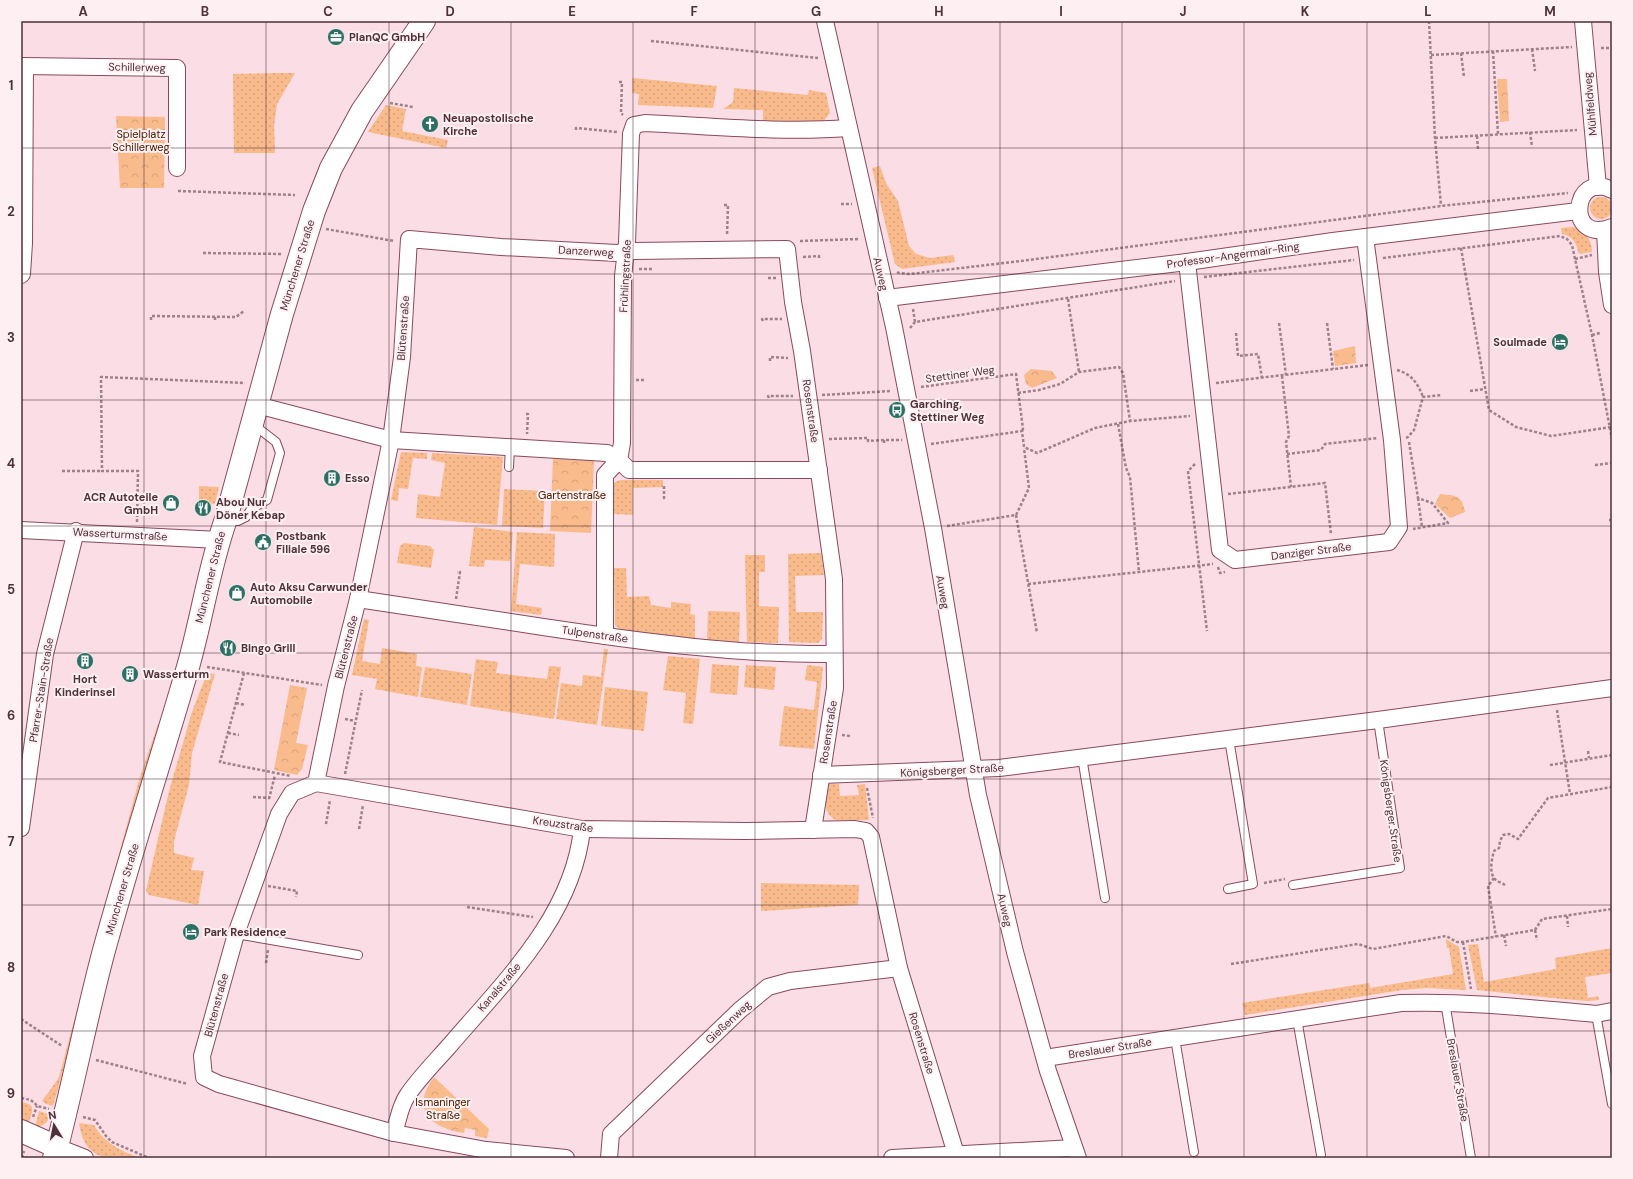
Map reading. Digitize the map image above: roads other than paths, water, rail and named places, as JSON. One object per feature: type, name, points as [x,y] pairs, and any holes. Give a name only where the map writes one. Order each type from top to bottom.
[{"type":"street","name":"Münchener Straße","points":[[55,1152],[69,1102],[71,1051],[104,952],[188,665],[219,540],[282,314],[314,211],[331,168],[362,111],[424,21]]},
{"type":"street","name":"Auweg","points":[[826,21],[848,128],[887,298],[899,391],[909,443],[933,528],[974,770],[1015,952],[1045,1058],[1076,1153]]},
{"type":"street","name":"Mühlfeldweg","points":[[1583,21],[1576,49],[1605,188]]},
{"type":"street","points":[[21,275],[24,243],[23,66]]},
{"type":"street","name":"Schillerweg","points":[[23,66],[177,68],[177,168]]},
{"type":"street","name":"Frühlingstraße","points":[[619,460],[622,443],[623,276],[626,252],[630,134],[634,125],[645,123],[736,128],[826,130],[848,128]]},
{"type":"street","points":[[1605,188],[1590,189],[1583,195],[1579,203],[1578,211],[1581,220],[1587,226],[1596,230],[1608,229],[1607,272],[1612,305]]},
{"type":"street","name":"Professor-Angermair-Ring","points":[[887,298],[1187,262],[1365,237],[1578,211]]},
{"type":"street","name":"Danziger Straße","points":[[1187,262],[1220,550],[1235,560],[1389,542],[1398,527],[1386,367],[1365,237]]},
{"type":"street","name":"Danzerweg","points":[[409,239],[501,247],[617,253],[787,249]]},
{"type":"street","name":"Blütenstraße","points":[[394,1133],[220,1084],[204,1077],[202,1056],[236,934],[279,814],[292,793],[316,782],[336,686],[358,599],[391,440],[402,357],[409,239]]},
{"type":"street","name":"Rosenstraße","points":[[787,249],[792,302],[802,352],[834,579],[835,688],[813,830],[855,829],[866,831],[871,838],[899,968],[956,1154]]},
{"type":"street","points":[[257,405],[391,440],[607,453],[619,460],[629,470],[819,470]]},
{"type":"street","points":[[605,636],[605,475],[619,460]]},
{"type":"street","name":"Wasserturmstraße","points":[[21,530],[219,540]]},
{"type":"street","name":"Pfarrer-Stain-Straße","points":[[22,820],[45,654],[76,532]]},
{"type":"street","name":"Tulpenstraße","points":[[358,599],[605,636],[708,648],[782,653],[834,654]]},
{"type":"street","name":"Königsberger Straße","points":[[821,775],[974,770],[1378,720],[1612,688]]},
{"type":"street","name":"Kreuzstraße","points":[[316,782],[582,829],[813,830]]},
{"type":"street","name":"Kanalstraße","points":[[394,1133],[407,1096],[530,950],[550,920],[566,888],[579,852],[582,829]]},
{"type":"street","name":"Gießenweg","points":[[609,1158],[611,1134],[740,1010],[768,987],[790,981],[899,968]]},
{"type":"street","name":"Breslauer Straße","points":[[1045,1058],[1401,1003],[1473,1003],[1596,1014],[1612,1011]]},
{"type":"street","points":[[21,1131],[55,1152],[85,1158]]},
{"type":"street","points":[[394,1133],[486,1150],[566,1158]]},
{"type":"street","points":[[892,1158],[956,1154],[1076,1153]]},
{"type":"lane","points":[[226,519],[238,521],[246,517],[251,510],[266,500],[278,461],[280,453],[276,442],[257,405]]},
{"type":"lane","points":[[509,467],[510,447]]},
{"type":"lane","name":"Königsberger Straße","points":[[1293,885],[1400,868],[1378,720]]},
{"type":"lane","points":[[1228,889],[1254,884],[1230,739]]},
{"type":"lane","points":[[1082,757],[1105,898]]},
{"type":"lane","points":[[236,934],[358,955]]},
{"type":"lane","name":"Breslauer Straße","points":[[1445,1002],[1471,1158]]},
{"type":"lane","points":[[1596,1014],[1612,1104]]},
{"type":"lane","points":[[1297,1019],[1321,1155]]},
{"type":"lane","points":[[1175,1038],[1194,1152]]},
{"type":"place","name":"PlanQC GmbH","points":[[336,37]]},
{"type":"place","name":"Neuapostolische Kirche","points":[[430,124]]},
{"type":"place","name":"Soulmade","points":[[1560,342]]},
{"type":"place","name":"Garching, Stettiner Weg","points":[[897,410]]},
{"type":"place","name":"Esso","points":[[332,478]]},
{"type":"place","name":"ACR Autoteile GmbH","points":[[171,503]]},
{"type":"place","name":"Abou Nur Döner Kebap","points":[[203,508]]},
{"type":"place","name":"Postbank Filiale 596","points":[[263,542]]},
{"type":"place","name":"Auto Aksu Carwunder Automobile","points":[[237,593]]},
{"type":"place","name":"Bingo Grill","points":[[228,648]]},
{"type":"place","name":"Hort Kinderinsel","points":[[85,661]]},
{"type":"place","name":"Wasserturm","points":[[130,674]]},
{"type":"place","name":"Park Residence","points":[[191,932]]},
{"type":"park label","name":"Spielplatz Schillerweg","points":[[141,140]]},
{"type":"park label","name":"Gartenstraße","points":[[572,495]]},
{"type":"park label","name":"Ismaninger Straße","points":[[443,1108]]}]
